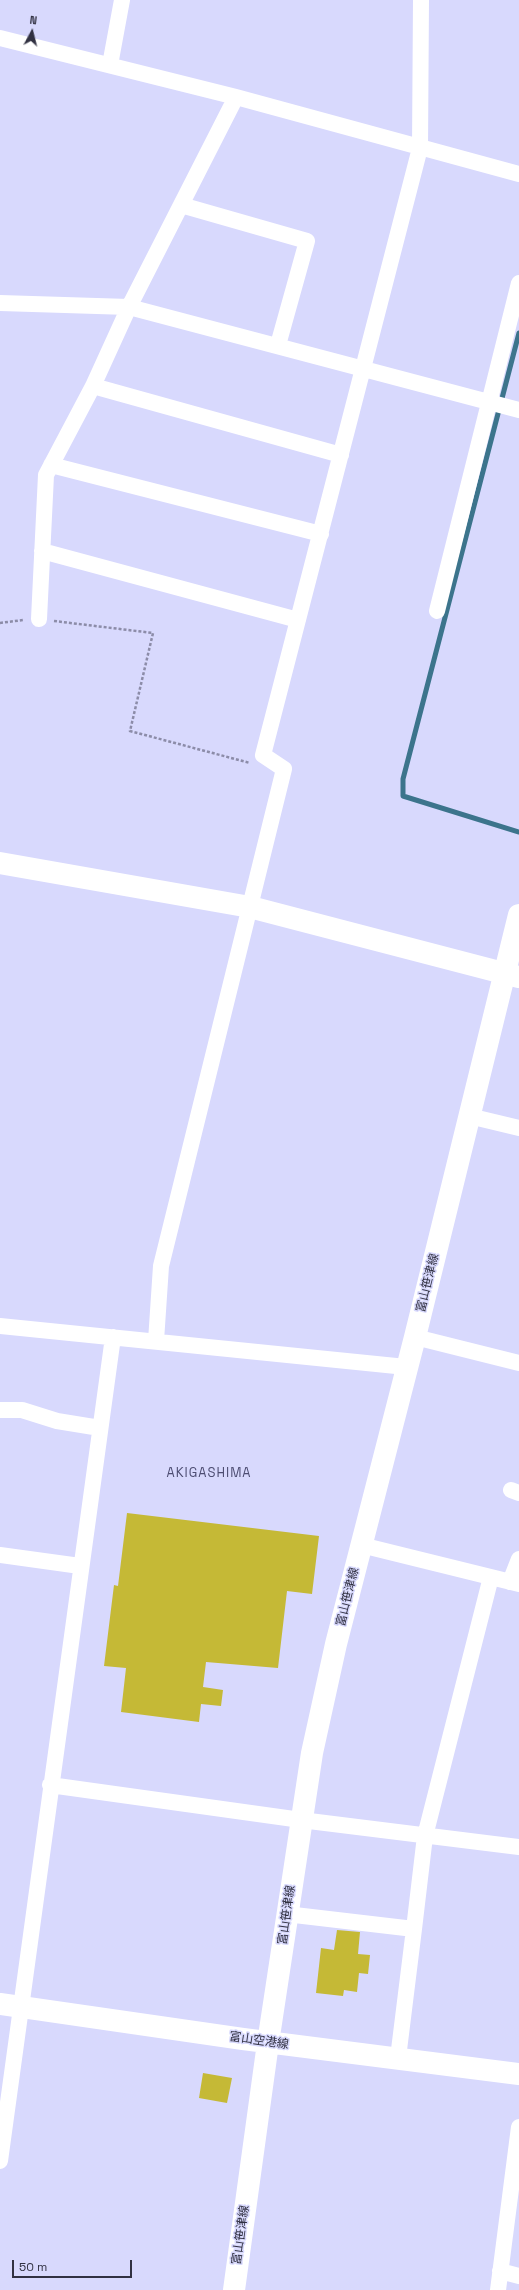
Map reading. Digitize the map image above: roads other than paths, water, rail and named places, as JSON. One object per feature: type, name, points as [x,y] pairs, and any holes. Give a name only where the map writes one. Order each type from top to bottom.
[{"type":"main road","points":[[0,863],[250,907],[512,976]]},
{"type":"main road","name":"富山笹津線","points":[[234,2290],[286,1914],[312,1753],[361,1546],[406,1367],[415,1338],[469,1116],[512,976],[519,915]]},
{"type":"main road","name":"富山空港線","points":[[10,2005],[268,2043],[519,2074]]},
{"type":"street","points":[[110,65],[122,0]]},
{"type":"street","points":[[156,1341],[161,1266],[284,769],[263,755],[420,148],[421,0]]},
{"type":"street","points":[[0,38],[236,97],[519,174]]},
{"type":"street","points":[[39,619],[46,475],[93,386],[129,307],[236,97]]},
{"type":"street","points":[[181,205],[307,242],[278,345]]},
{"type":"street","points":[[437,611],[488,401],[519,283]]},
{"type":"street","points":[[0,303],[129,307],[278,345],[519,410]]},
{"type":"street","points":[[93,386],[341,455]]},
{"type":"street","points":[[51,465],[321,534]]},
{"type":"street","points":[[42,550],[298,620]]},
{"type":"street","points":[[469,1116],[519,1128]]},
{"type":"street","points":[[0,1326],[406,1367]]},
{"type":"street","points":[[0,2161],[10,2005],[50,1785],[113,1337]]},
{"type":"street","points":[[415,1338],[519,1363]]},
{"type":"street","points":[[0,1410],[22,1410],[57,1421],[100,1428]]},
{"type":"street","points":[[361,1546],[514,1583],[519,1559]]},
{"type":"street","points":[[0,1555],[80,1566]]},
{"type":"street","points":[[398,2058],[425,1836],[491,1577]]},
{"type":"street","points":[[50,1785],[300,1820],[519,1847]]},
{"type":"street","points":[[286,1914],[414,1929]]},
{"type":"street","points":[[498,2290],[519,2127]]},
{"type":"street","points":[[500,2271],[519,2276]]},
{"type":"waterway","points":[[519,333],[403,779],[403,796],[519,832]]},
{"type":"district","name":"AKIGASHIMA","points":[[209,1473]]}]
